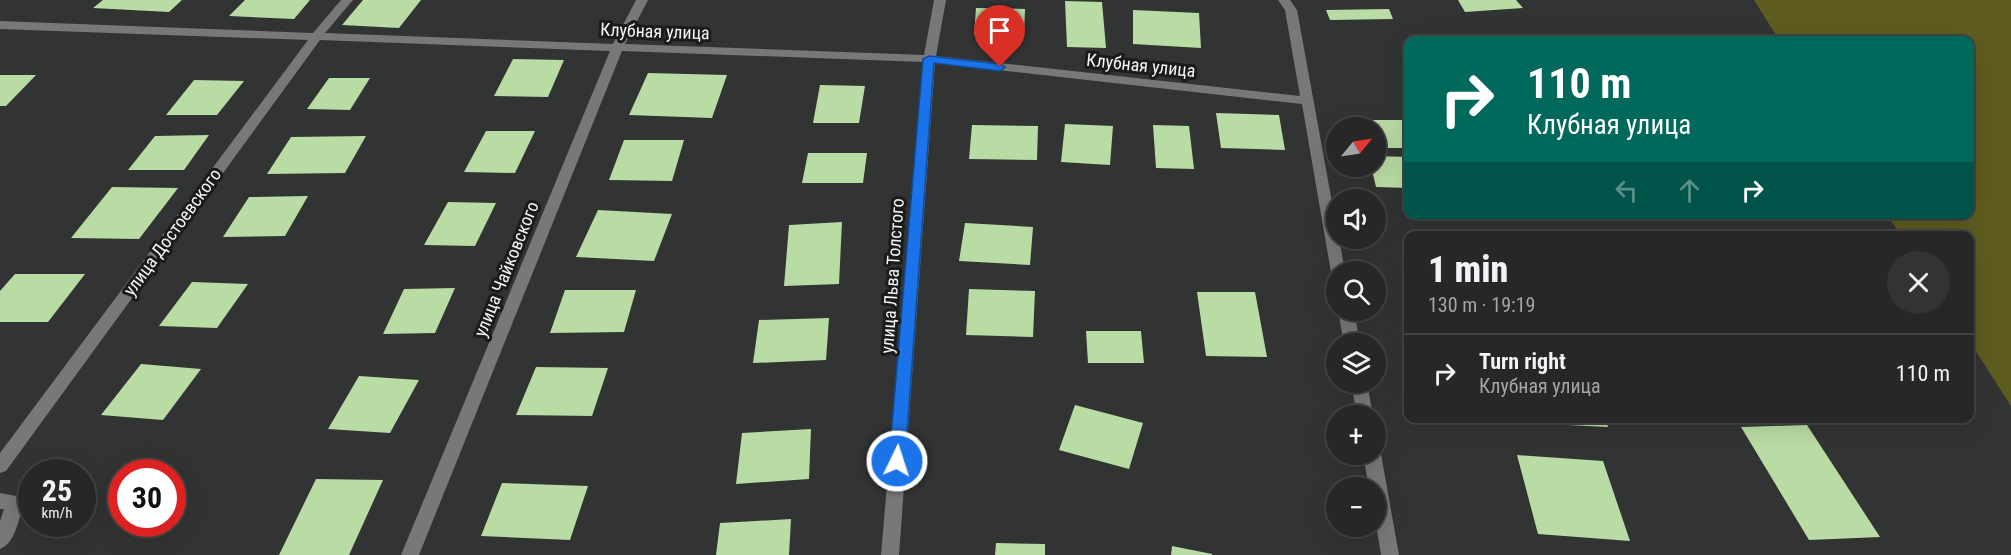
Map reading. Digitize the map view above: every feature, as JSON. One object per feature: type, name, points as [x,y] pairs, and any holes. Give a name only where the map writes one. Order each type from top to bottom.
[{"type":"street","name":"улица Достоевского","points":[[0,466],[316,37],[347,0]]},
{"type":"street","name":"улица Чайковского","points":[[410,555],[617,48],[642,0]]},
{"type":"street","name":"улица Льва Толстого","points":[[890,555],[929,59],[940,0]]},
{"type":"street","points":[[1284,0],[1291,10],[1336,261]]},
{"type":"street","name":"Клубная улица","points":[[3,28],[929,59],[1307,101]]},
{"type":"street","points":[[1374,465],[1390,555]]},
{"type":"street","points":[[0,501],[15,502],[6,531],[0,541]]},
{"type":"shaded area","points":[[1754,0],[2011,0],[2011,406],[1974,348],[1974,231],[1898,231],[1890,219],[1974,219],[1974,36],[1776,36]]},
{"type":"building","points":[[103,0],[182,0],[169,12],[93,8]]},
{"type":"building","points":[[245,0],[310,0],[294,19],[229,16]]},
{"type":"building","points":[[363,0],[421,0],[399,28],[342,25]]},
{"type":"building","points":[[1458,0],[1516,0],[1523,8],[1465,12]]},
{"type":"building","points":[[1065,1],[1102,2],[1106,48],[1067,47]]},
{"type":"building","points":[[976,8],[1025,9],[1024,36],[974,35]]},
{"type":"building","points":[[1389,9],[1393,19],[1330,20],[1326,10]]},
{"type":"building","points":[[1133,10],[1199,13],[1201,48],[1133,44]]},
{"type":"building","points":[[513,59],[564,60],[548,97],[494,96]]},
{"type":"building","points":[[648,73],[727,75],[712,118],[629,115]]},
{"type":"building","points":[[0,75],[36,75],[6,106],[0,106]]},
{"type":"building","points":[[329,78],[370,78],[350,110],[307,109]]},
{"type":"building","points":[[194,80],[244,81],[217,115],[166,115]]},
{"type":"building","points":[[820,85],[865,86],[859,123],[813,123]]},
{"type":"building","points":[[1216,113],[1279,115],[1285,150],[1221,148]]},
{"type":"building","points":[[1386,120],[1404,120],[1404,148],[1386,148]]},
{"type":"building","points":[[1065,124],[1113,126],[1110,165],[1061,162]]},
{"type":"building","points":[[972,125],[1038,126],[1037,160],[969,159]]},
{"type":"building","points":[[1153,125],[1189,126],[1194,169],[1156,168]]},
{"type":"building","points":[[486,131],[535,131],[515,173],[464,172]]},
{"type":"building","points":[[209,135],[184,170],[128,170],[155,136]]},
{"type":"building","points":[[366,136],[345,173],[267,174],[291,137]]},
{"type":"building","points":[[624,140],[684,140],[672,181],[609,180]]},
{"type":"building","points":[[808,153],[867,153],[863,183],[802,183]]},
{"type":"building","points":[[1386,156],[1404,157],[1404,188],[1376,187],[1374,177],[1386,177]]},
{"type":"building","points":[[112,187],[178,188],[139,239],[71,238]]},
{"type":"building","points":[[308,196],[285,236],[223,237],[249,197]]},
{"type":"building","points":[[448,202],[496,203],[475,246],[424,245]]},
{"type":"building","points":[[598,210],[672,214],[654,261],[576,257]]},
{"type":"building","points":[[842,222],[839,284],[784,286],[789,225]]},
{"type":"building","points":[[965,223],[1033,227],[1030,265],[959,261]]},
{"type":"building","points":[[1477,229],[1510,231],[1478,231]]},
{"type":"building","points":[[15,274],[85,274],[48,322],[0,322],[0,291]]},
{"type":"building","points":[[192,282],[248,284],[217,328],[159,326]]},
{"type":"building","points":[[455,288],[435,333],[383,334],[404,289]]},
{"type":"building","points":[[969,289],[1035,291],[1033,337],[966,335]]},
{"type":"building","points":[[565,290],[636,290],[624,332],[550,333]]},
{"type":"building","points":[[1197,292],[1255,292],[1267,357],[1206,356]]},
{"type":"building","points":[[829,318],[826,360],[753,363],[759,320]]},
{"type":"building","points":[[1086,331],[1141,331],[1144,363],[1088,363]]},
{"type":"building","points":[[141,364],[201,369],[163,420],[101,415]]},
{"type":"building","points":[[536,367],[608,368],[592,416],[516,415]]},
{"type":"building","points":[[359,376],[419,380],[390,433],[328,429]]},
{"type":"building","points":[[1075,405],[1143,423],[1129,469],[1059,450]]},
{"type":"building","points":[[1528,423],[1607,423],[1608,427]]},
{"type":"building","points":[[1807,425],[1880,537],[1809,540],[1741,427]]},
{"type":"building","points":[[811,429],[809,479],[736,484],[742,433]]},
{"type":"building","points":[[1517,455],[1603,461],[1630,541],[1538,534]]},
{"type":"building","points":[[316,479],[383,480],[349,555],[279,555]]},
{"type":"building","points":[[502,483],[588,486],[570,540],[481,536]]},
{"type":"building","points":[[791,519],[789,555],[716,555],[720,523]]},
{"type":"building","points":[[996,543],[1045,544],[1045,555],[995,555]]},
{"type":"building","points":[[1172,546],[1212,554],[1212,555],[1171,555]]},
{"type":"route","points":[[897,461],[929,59],[1000,67]]}]
